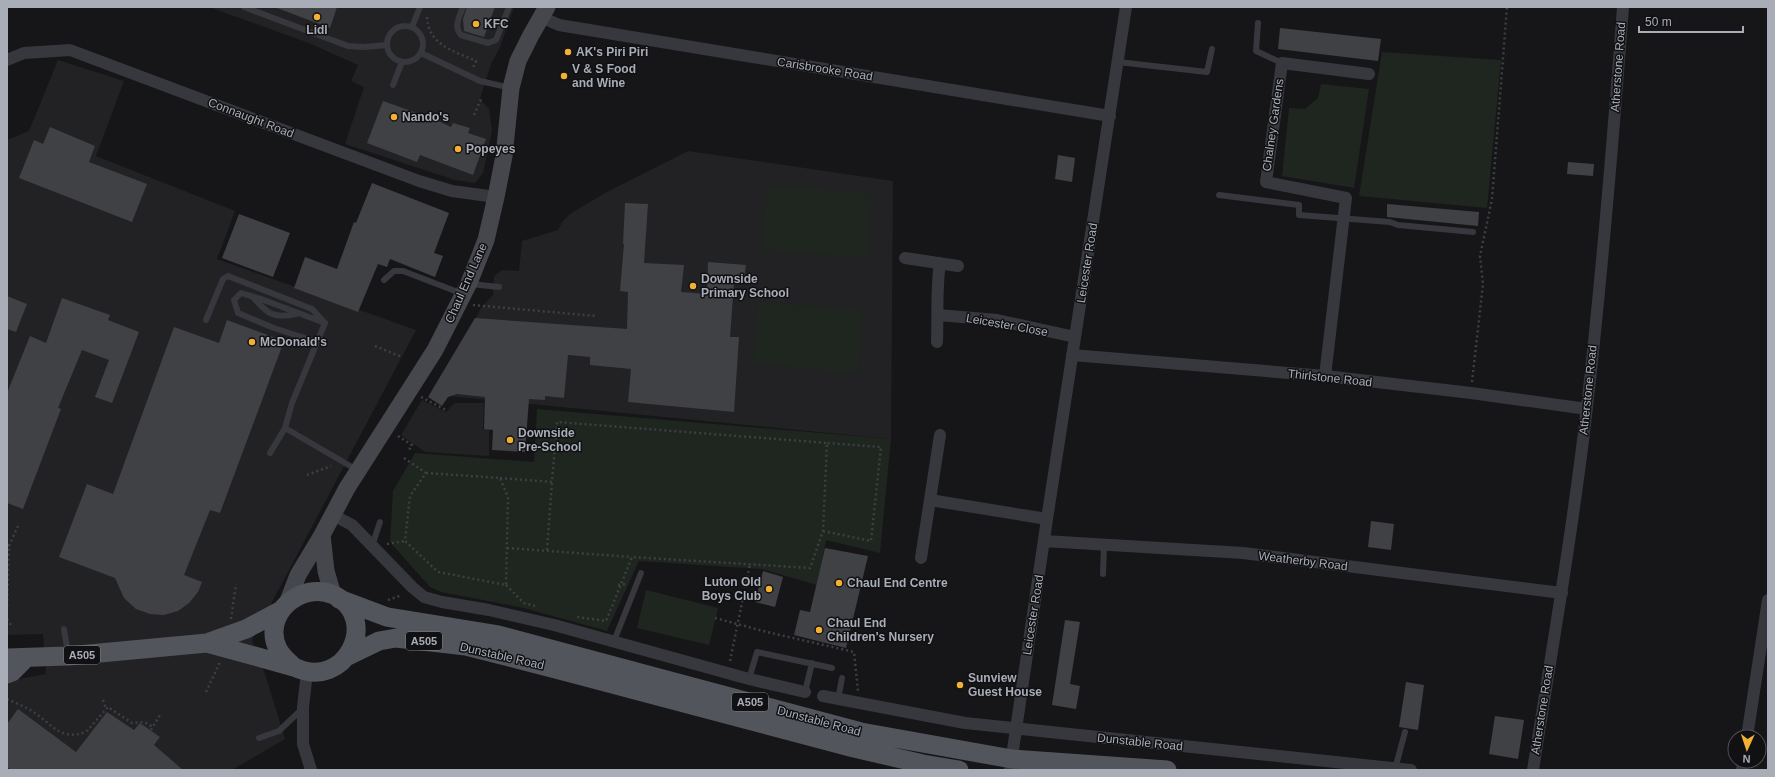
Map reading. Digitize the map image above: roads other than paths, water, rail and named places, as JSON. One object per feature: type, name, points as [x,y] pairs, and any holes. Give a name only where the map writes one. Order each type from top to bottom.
[{"type":"main road","points":[[310,591],[322,592],[336,597],[348,608],[354,619],[356,632],[354,645],[348,656],[340,664],[330,670],[319,672],[301,670],[284,659],[278,648],[274,635],[275,622],[284,606],[298,595],[310,591]]},
{"type":"main road","name":"Dunstable Road","points":[[336,597],[387,617],[498,635],[861,732],[1011,765],[1168,770]]},
{"type":"main road","name":"A505","points":[[7,658],[68,656],[207,643],[246,630],[284,606]]},
{"type":"main road","name":"Dunstable Road","points":[[348,656],[380,641],[396,638],[466,646],[578,674],[854,748],[923,764],[959,770]]},
{"type":"main road","name":"A505","points":[[207,643],[301,670]]},
{"type":"main road","points":[[7,674],[12,672],[26,658]]},
{"type":"street","name":"Leicester Road","points":[[1011,765],[1046,519],[1126,7]]},
{"type":"street","name":"Atherstone Road","points":[[1533,770],[1562,593],[1587,408],[1610,177],[1623,7]]},
{"type":"street","name":"Chaul End Lane","points":[[284,606],[298,576],[333,515],[350,466],[408,391],[435,350],[464,294],[486,240],[496,197],[504,156],[511,88],[518,61],[544,12]]},
{"type":"street","name":"Carisbrooke Road","points":[[544,12],[558,25],[1110,116]]},
{"type":"street","name":"Connaught Road","points":[[7,60],[24,53],[70,50],[419,181],[458,192],[496,197]]},
{"type":"street","name":"Chalney Gardens","points":[[1325,376],[1346,198],[1266,182],[1282,63],[1369,74]]},
{"type":"street","points":[[905,258],[958,266]]},
{"type":"street","points":[[936,342],[938,315],[937,283],[940,263]]},
{"type":"street","name":"Leicester Close","points":[[938,315],[997,320],[1075,337]]},
{"type":"street","name":"Thirlstone Road","points":[[1072,355],[1325,376],[1587,408]]},
{"type":"street","points":[[921,558],[940,435]]},
{"type":"street","points":[[930,500],[1046,519]]},
{"type":"street","name":"Dunstable Road","points":[[333,515],[352,525],[415,590],[424,597],[442,602],[497,612],[614,641],[749,679],[805,692]]},
{"type":"street","points":[[322,535],[326,571],[336,597]]},
{"type":"street","name":"Weatherby Road","points":[[1044,541],[1104,546],[1243,553],[1562,593]]},
{"type":"street","points":[[1748,729],[1768,600]]},
{"type":"street","points":[[301,670],[303,744],[311,770]]},
{"type":"street","name":"Dunstable Road","points":[[823,696],[965,723],[1411,770]]},
{"type":"lane","points":[[244,7],[348,46],[364,47],[387,45]]},
{"type":"lane","points":[[412,27],[420,7]]},
{"type":"lane","points":[[463,7],[458,22],[458,32],[461,35],[488,43],[496,40],[509,7]]},
{"type":"lane","points":[[1258,24],[1256,51],[1282,63]]},
{"type":"lane","points":[[400,27],[412,27],[421,36],[423,41],[421,54],[413,61],[402,62],[392,56],[387,45],[388,39],[394,30],[400,27]]},
{"type":"lane","points":[[1118,62],[1207,72],[1212,49]]},
{"type":"lane","points":[[421,54],[480,81],[511,88]]},
{"type":"lane","points":[[393,85],[402,62]]},
{"type":"lane","points":[[1219,195],[1299,205],[1299,215],[1473,232]]},
{"type":"lane","points":[[384,280],[394,271],[403,271],[464,294],[498,287]]},
{"type":"lane","points":[[206,320],[223,279],[228,276],[312,309],[325,324]]},
{"type":"lane","points":[[317,342],[274,328],[238,313],[234,300],[240,293],[325,324]]},
{"type":"lane","points":[[253,297],[265,311],[282,317],[296,314]]},
{"type":"lane","points":[[270,453],[285,428],[301,382],[325,324]]},
{"type":"lane","points":[[285,428],[350,466]]},
{"type":"lane","points":[[372,546],[380,522]]},
{"type":"lane","points":[[1104,546],[1104,574]]},
{"type":"lane","points":[[614,641],[641,573]]},
{"type":"lane","points":[[64,629],[68,656]]},
{"type":"lane","points":[[749,679],[757,652],[832,668]]},
{"type":"lane","points":[[805,692],[812,663]]},
{"type":"lane","points":[[838,699],[842,678]]},
{"type":"lane","points":[[259,738],[279,731],[303,708]]},
{"type":"lane","points":[[1395,769],[1405,732]]},
{"type":"place","name":"Lidl","points":[[317,17]]},
{"type":"place","name":"KFC","points":[[476,24]]},
{"type":"place","name":"AK's Piri Piri","points":[[568,52]]},
{"type":"place","name":"V & S Food and Wine","points":[[564,76]]},
{"type":"place","name":"Nando's","points":[[394,117]]},
{"type":"place","name":"Popeyes","points":[[458,149]]},
{"type":"place","name":"Downside Primary School","points":[[693,286]]},
{"type":"place","name":"McDonald's","points":[[252,342]]},
{"type":"place","name":"Downside Pre-School","points":[[510,440]]},
{"type":"place","name":"Chaul End Centre","points":[[839,583]]},
{"type":"place","name":"Luton Old Boys Club","points":[[769,589]]},
{"type":"place","name":"Chaul End Children's Nursery","points":[[819,630]]},
{"type":"place","name":"Sunview Guest House","points":[[960,685]]}]
